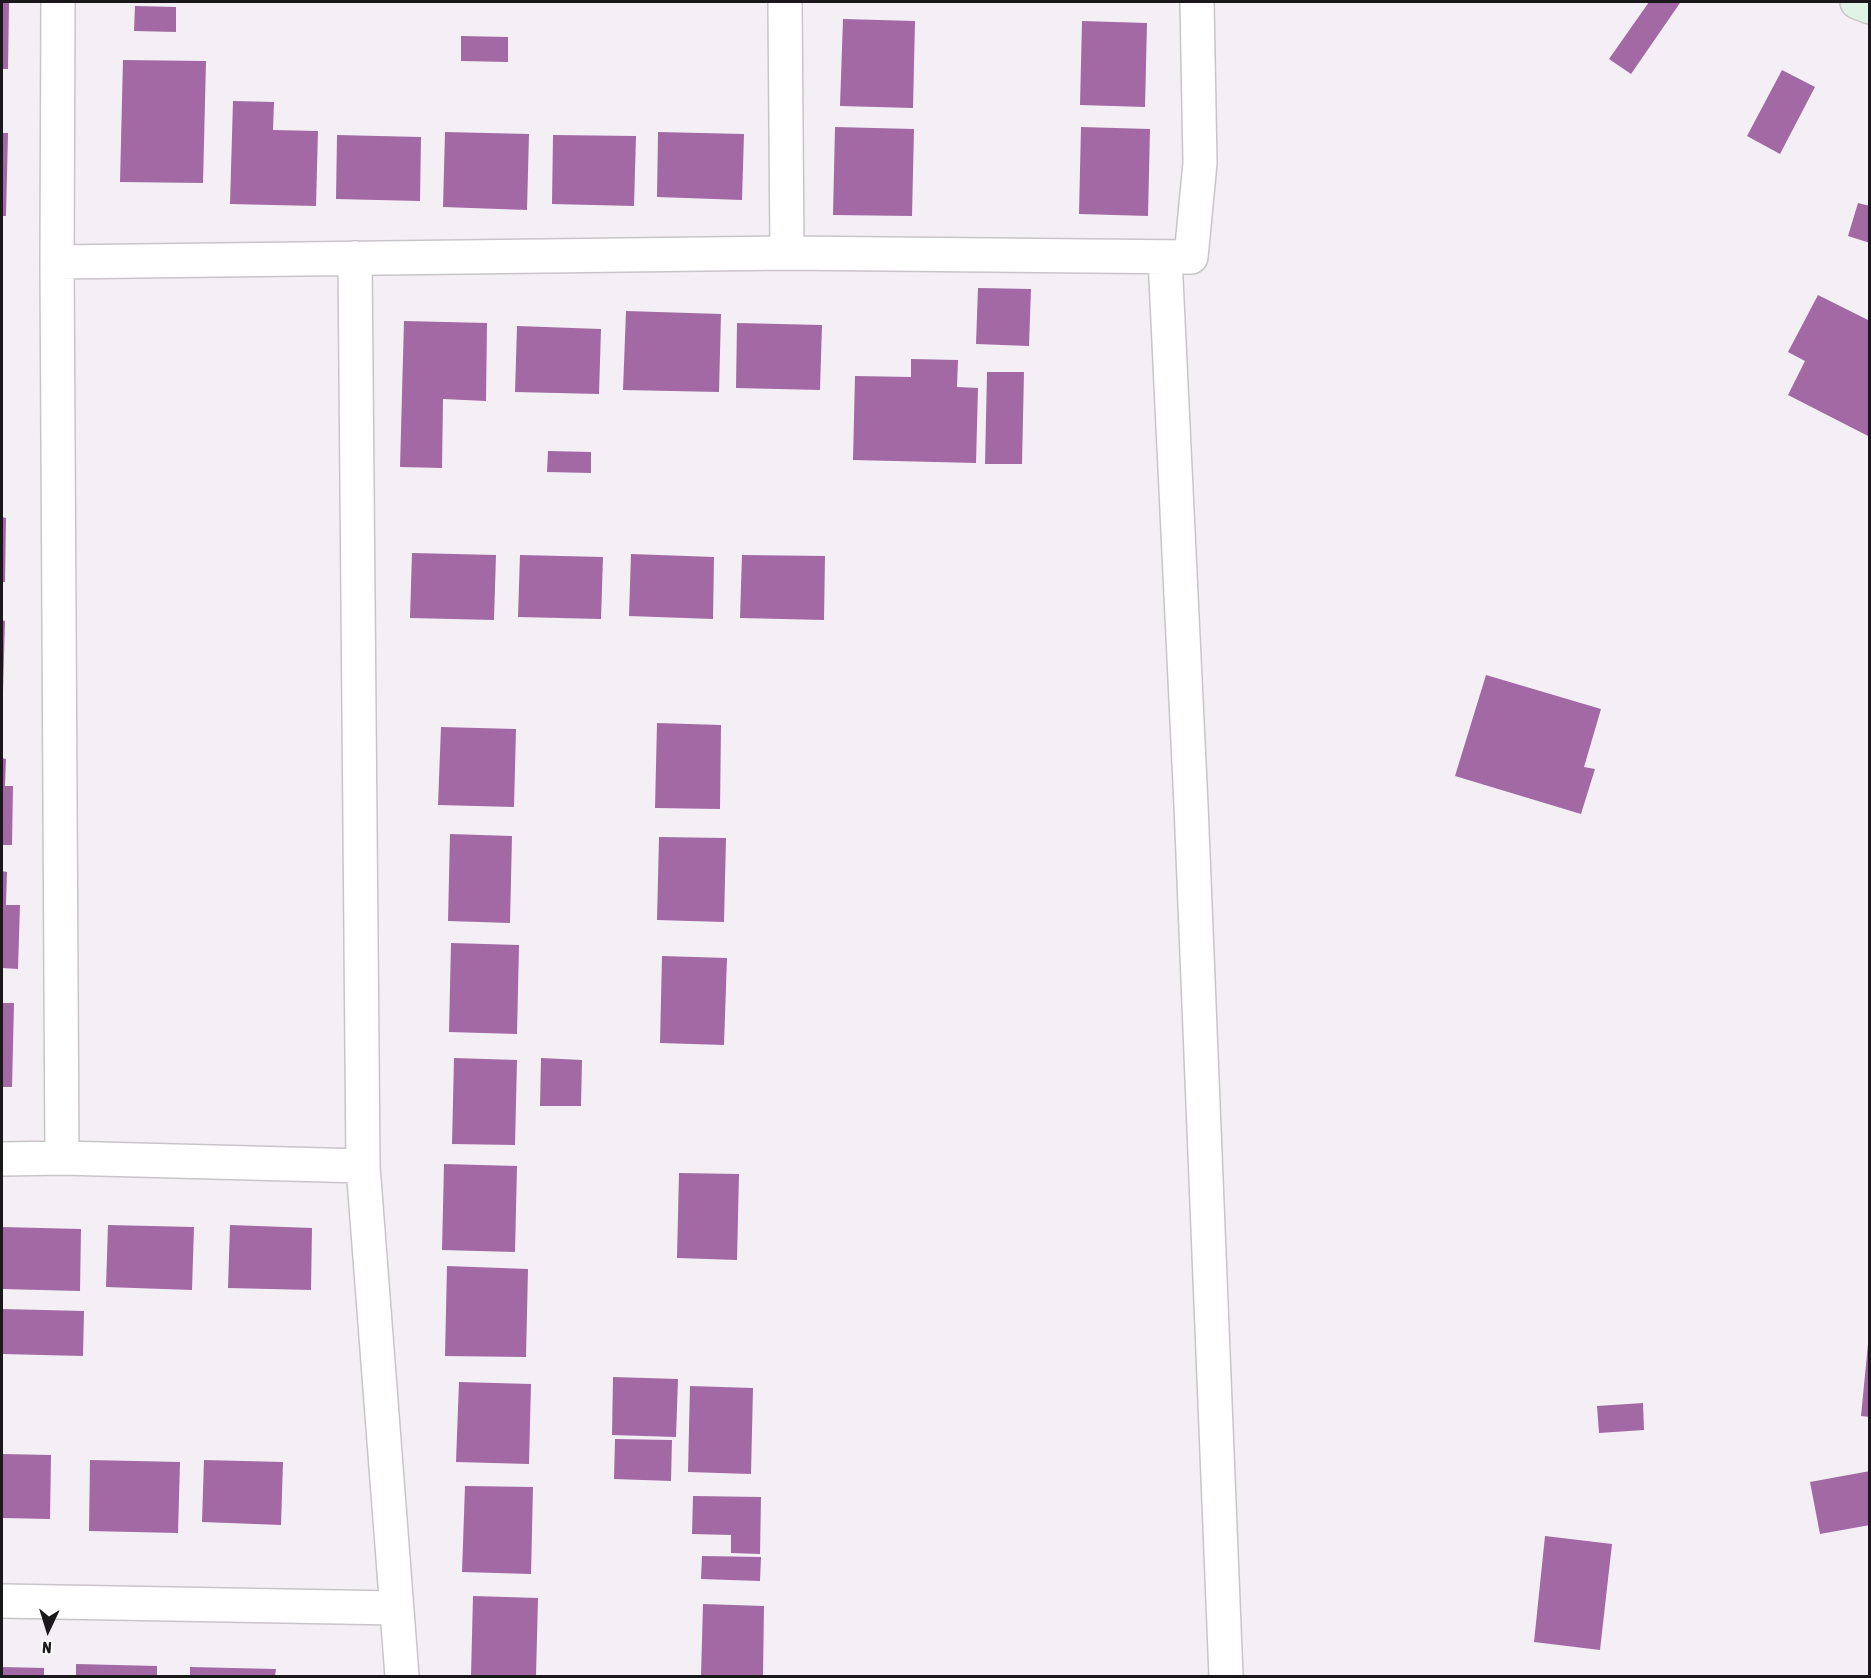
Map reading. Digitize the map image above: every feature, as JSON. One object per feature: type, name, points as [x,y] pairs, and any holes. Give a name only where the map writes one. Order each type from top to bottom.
[{"type":"street","points":[[58,2],[57,262],[62,1158]]},
{"type":"street","points":[[785,2],[787,253]]},
{"type":"street","points":[[57,262],[787,253],[1191,257],[1200,163],[1197,2]]},
{"type":"street","points":[[1857,2],[1869,7]]},
{"type":"street","points":[[354,258],[363,1166],[402,1677]]},
{"type":"street","points":[[1165,258],[1191,805],[1226,1677]]},
{"type":"street","points":[[2,1159],[62,1158],[363,1166]]},
{"type":"street","points":[[2,1601],[396,1608]]},
{"type":"building","points":[[1649,2],[1680,3],[1631,74],[1609,59]]},
{"type":"building","points":[[2,3],[9,3],[8,69],[2,69]]},
{"type":"building","points":[[135,6],[176,7],[176,32],[134,31]]},
{"type":"building","points":[[843,19],[915,21],[913,108],[840,106]]},
{"type":"building","points":[[1082,21],[1147,23],[1145,107],[1080,105]]},
{"type":"building","points":[[461,36],[508,37],[508,62],[461,61]]},
{"type":"building","points":[[123,60],[206,61],[203,183],[120,182]]},
{"type":"building","points":[[1782,70],[1815,87],[1780,154],[1747,136]]},
{"type":"building","points":[[233,101],[274,102],[273,130],[318,131],[316,206],[230,204]]},
{"type":"building","points":[[835,127],[914,129],[912,216],[833,215]]},
{"type":"building","points":[[1081,127],[1150,129],[1148,216],[1079,214]]},
{"type":"building","points":[[445,132],[529,134],[527,210],[443,207]]},
{"type":"building","points":[[658,132],[744,134],[742,200],[657,197]]},
{"type":"building","points":[[2,133],[8,133],[6,216],[2,216]]},
{"type":"building","points":[[337,135],[421,137],[420,201],[336,199]]},
{"type":"building","points":[[553,135],[636,136],[634,206],[552,204]]},
{"type":"building","points":[[1858,203],[1870,206],[1870,243],[1848,236]]},
{"type":"building","points":[[978,288],[1031,289],[1029,346],[976,344]]},
{"type":"building","points":[[1818,295],[1870,321],[1870,437],[1788,395],[1805,361],[1788,352]]},
{"type":"building","points":[[626,311],[721,314],[719,392],[623,390]]},
{"type":"building","points":[[404,321],[487,323],[486,401],[443,399],[442,468],[400,467]]},
{"type":"building","points":[[737,323],[822,325],[820,390],[736,388]]},
{"type":"building","points":[[517,326],[601,329],[599,394],[515,392]]},
{"type":"building","points":[[911,359],[958,360],[957,387],[978,388],[976,463],[853,460],[855,376],[911,377]]},
{"type":"building","points":[[987,372],[1024,372],[1022,464],[985,464]]},
{"type":"building","points":[[548,451],[591,452],[591,473],[547,472]]},
{"type":"building","points":[[2,517],[6,518],[5,582],[2,582]]},
{"type":"building","points":[[412,553],[496,555],[494,620],[410,618]]},
{"type":"building","points":[[631,554],[714,557],[713,619],[629,616]]},
{"type":"building","points":[[520,555],[603,557],[601,619],[518,617]]},
{"type":"building","points":[[742,555],[825,556],[824,620],[740,618]]},
{"type":"building","points":[[2,620],[5,621],[3,691],[2,691]]},
{"type":"building","points":[[1486,675],[1601,709],[1584,767],[1595,769],[1581,814],[1455,776]]},
{"type":"building","points":[[657,723],[721,725],[720,809],[655,808]]},
{"type":"building","points":[[441,727],[516,729],[514,807],[438,805]]},
{"type":"building","points":[[2,758],[6,759],[5,786],[13,786],[12,845],[2,845]]},
{"type":"building","points":[[450,834],[512,836],[510,923],[448,921]]},
{"type":"building","points":[[659,837],[726,838],[724,922],[657,920]]},
{"type":"building","points":[[2,871],[7,872],[6,905],[20,905],[18,969],[2,968]]},
{"type":"building","points":[[451,943],[519,945],[517,1034],[449,1032]]},
{"type":"building","points":[[662,956],[727,958],[724,1045],[660,1043]]},
{"type":"building","points":[[2,1003],[14,1003],[12,1087],[2,1087]]},
{"type":"building","points":[[454,1058],[517,1060],[515,1145],[452,1144]]},
{"type":"building","points":[[541,1058],[582,1060],[581,1106],[540,1106]]},
{"type":"building","points":[[444,1164],[517,1166],[515,1252],[442,1250]]},
{"type":"building","points":[[679,1173],[739,1174],[737,1260],[677,1258]]},
{"type":"building","points":[[108,1225],[194,1227],[192,1290],[106,1287]]},
{"type":"building","points":[[230,1225],[312,1228],[311,1290],[228,1288]]},
{"type":"building","points":[[2,1227],[81,1229],[80,1291],[2,1289]]},
{"type":"building","points":[[447,1266],[528,1269],[526,1357],[445,1356]]},
{"type":"building","points":[[2,1309],[84,1311],[83,1356],[2,1354]]},
{"type":"building","points":[[1868,1344],[1870,1344],[1870,1417],[1861,1416]]},
{"type":"building","points":[[613,1377],[678,1379],[676,1437],[612,1435]]},
{"type":"building","points":[[459,1382],[531,1384],[529,1464],[456,1462]]},
{"type":"building","points":[[690,1386],[753,1388],[751,1474],[688,1472]]},
{"type":"building","points":[[1643,1403],[1644,1430],[1599,1433],[1597,1406]]},
{"type":"building","points":[[615,1439],[672,1440],[671,1481],[614,1479]]},
{"type":"building","points":[[2,1454],[51,1455],[50,1519],[2,1518]]},
{"type":"building","points":[[90,1460],[180,1462],[178,1533],[89,1531]]},
{"type":"building","points":[[204,1460],[283,1462],[281,1525],[202,1522]]},
{"type":"building","points":[[1870,1471],[1870,1525],[1820,1534],[1810,1482]]},
{"type":"building","points":[[465,1486],[533,1487],[531,1574],[462,1572]]},
{"type":"building","points":[[693,1496],[761,1497],[760,1554],[731,1553],[731,1535],[692,1534]]},
{"type":"building","points":[[1545,1536],[1612,1544],[1600,1650],[1534,1642]]},
{"type":"building","points":[[702,1556],[761,1557],[760,1581],[701,1579]]},
{"type":"building","points":[[473,1596],[538,1598],[536,1676],[471,1676]]},
{"type":"building","points":[[703,1604],[764,1606],[763,1676],[701,1676]]},
{"type":"building","points":[[76,1664],[157,1666],[157,1676],[76,1676]]},
{"type":"building","points":[[2,1667],[44,1668],[44,1676],[2,1676]]},
{"type":"building","points":[[190,1667],[276,1669],[275,1676],[190,1676]]}]
